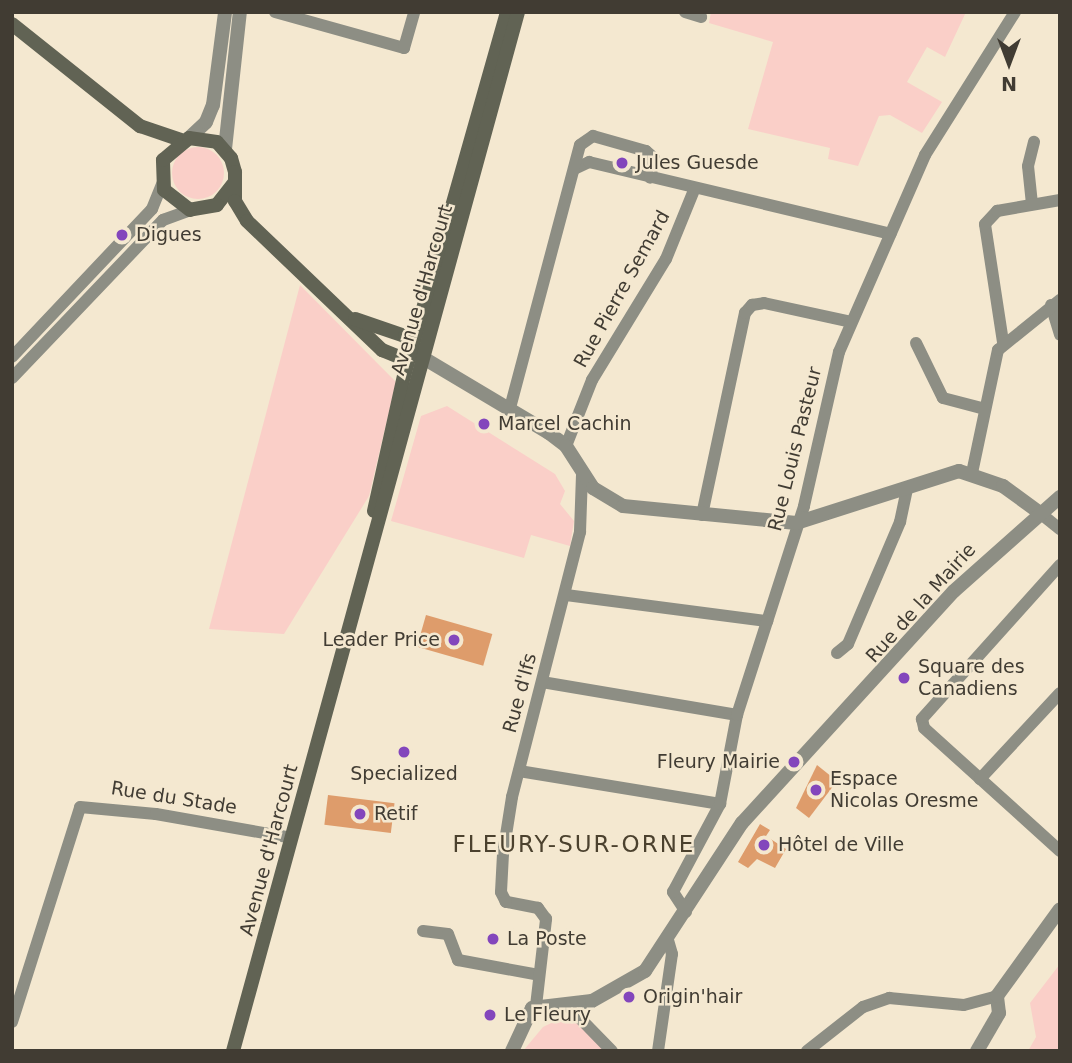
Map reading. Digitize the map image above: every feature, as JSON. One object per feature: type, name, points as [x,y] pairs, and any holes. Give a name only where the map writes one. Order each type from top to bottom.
[{"type":"main road","name":"Avenue d'Harcourt","points":[[233,1051],[362,578],[418,355],[442,242],[507,12]]},
{"type":"main road","name":"Avenue d'Harcourt","points":[[418,355],[518,12]]},
{"type":"main road","points":[[12,24],[139,126],[159,154],[161,177],[173,201],[190,210],[213,207],[247,221]]},
{"type":"main road","points":[[139,126],[185,139],[209,138],[225,149],[234,166],[237,206],[247,221],[394,357],[418,355],[405,336],[353,319]]},
{"type":"main road","points":[[161,177],[166,154],[185,139]]},
{"type":"main road","points":[[213,207],[234,183]]},
{"type":"street","points":[[185,139],[206,122],[213,105],[225,12]]},
{"type":"street","points":[[225,149],[240,12]]},
{"type":"street","points":[[275,12],[404,48],[414,12]]},
{"type":"street","points":[[685,12],[701,17]]},
{"type":"street","name":"Rue Louis Pasteur","points":[[685,912],[673,892],[720,804],[737,715],[796,523],[839,352],[925,155],[1015,12]]},
{"type":"street","points":[[510,408],[580,145],[593,136],[651,154],[650,178]]},
{"type":"street","points":[[1032,204],[1028,166],[1034,142]]},
{"type":"street","points":[[574,169],[589,162],[694,190],[891,234]]},
{"type":"street","points":[[12,357],[152,209],[161,177]]},
{"type":"street","name":"Rue Pierre Semard","points":[[566,446],[592,380],[666,259],[694,190]]},
{"type":"street","points":[[972,473],[1003,342],[985,224],[997,211],[1060,200]]},
{"type":"street","points":[[12,378],[163,220],[190,210]]},
{"type":"street","points":[[702,515],[745,313],[752,304],[764,303],[851,323]]},
{"type":"street","points":[[1003,342],[1055,303],[1060,335]]},
{"type":"street","points":[[916,343],[943,398],[985,409]]},
{"type":"street","points":[[418,355],[510,408],[566,446],[582,475],[619,505],[796,523],[907,488],[946,472],[972,473],[1040,513],[1060,530]]},
{"type":"street","name":"Rue d'Ifs","points":[[539,975],[546,919],[538,908],[506,902],[501,892],[519,771],[580,532],[582,475]]},
{"type":"street","points":[[837,653],[848,644],[900,522],[907,488]]},
{"type":"street","name":"Rue de la Mairie","points":[[570,1008],[627,985],[668,940],[733,834],[836,725],[954,591],[1060,497]]},
{"type":"street","points":[[1060,565],[923,715],[924,728],[1060,850]]},
{"type":"street","points":[[566,595],[767,621]]},
{"type":"street","points":[[542,682],[737,715]]},
{"type":"street","points":[[980,779],[1059,695]]},
{"type":"street","points":[[519,771],[720,804]]},
{"type":"street","name":"Rue du Stade","points":[[12,1022],[80,807],[156,814],[292,838]]},
{"type":"street","points":[[807,1051],[863,1007],[890,998],[964,1004],[997,996],[1060,909]]},
{"type":"street","points":[[423,931],[449,934],[458,960],[539,975],[536,1006],[512,1051]]},
{"type":"street","points":[[658,1051],[672,954],[668,940]]},
{"type":"street","points":[[977,1051],[999,1013],[997,996]]},
{"type":"street","points":[[536,1006],[570,1008],[612,1051]]},
{"type":"shaded area","points":[[711,12],[966,12],[945,57],[927,47],[907,82],[942,102],[922,133],[890,115],[879,116],[858,166],[828,159],[830,148],[748,129],[773,42],[709,23]]},
{"type":"shaded area","points":[[198,147],[217,154],[224,173],[217,192],[198,199],[179,192],[172,173],[179,154]]},
{"type":"shaded area","points":[[300,285],[396,382],[369,496],[284,634],[209,629]]},
{"type":"shaded area","points":[[447,406],[555,474],[565,491],[560,504],[574,521],[570,546],[531,535],[524,558],[391,521],[421,416]]},
{"type":"shaded area","points":[[1060,964],[1060,1051],[1028,1051],[1036,1037],[1030,1003]]},
{"type":"shaded area","points":[[570,1014],[607,1051],[523,1051],[543,1027]]},
{"type":"building","name":"Leader Price","points":[[426,615],[492,634],[483,666],[417,647]]},
{"type":"building","name":"Espace Nicolas Oresme","points":[[817,765],[837,781],[809,818],[796,808]]},
{"type":"building","name":"Retif","points":[[328,795],[395,803],[391,833],[324,825]]},
{"type":"building","name":"Hôtel de Ville","points":[[760,824],[770,830],[766,836],[786,849],[775,868],[757,859],[748,868],[738,862]]},
{"type":"place","name":"Jules Guesde","points":[[622,163]]},
{"type":"place","name":"Digues","points":[[122,235]]},
{"type":"place","name":"Marcel Cachin","points":[[484,424]]},
{"type":"place","name":"Leader Price","points":[[454,640]]},
{"type":"place","name":"Square des Canadiens","points":[[904,678]]},
{"type":"place","name":"Specialized","points":[[404,752]]},
{"type":"place","name":"Fleury Mairie","points":[[794,762]]},
{"type":"place","name":"Espace Nicolas Oresme","points":[[816,790]]},
{"type":"place","name":"Retif","points":[[360,814]]},
{"type":"place","name":"Hôtel de Ville","points":[[764,845]]},
{"type":"place","name":"La Poste","points":[[493,939]]},
{"type":"place","name":"Origin'hair","points":[[629,997]]},
{"type":"place","name":"Le Fleury","points":[[490,1015]]},
{"type":"district","name":"FLEURY-SUR-ORNE","points":[[574,844]]}]
